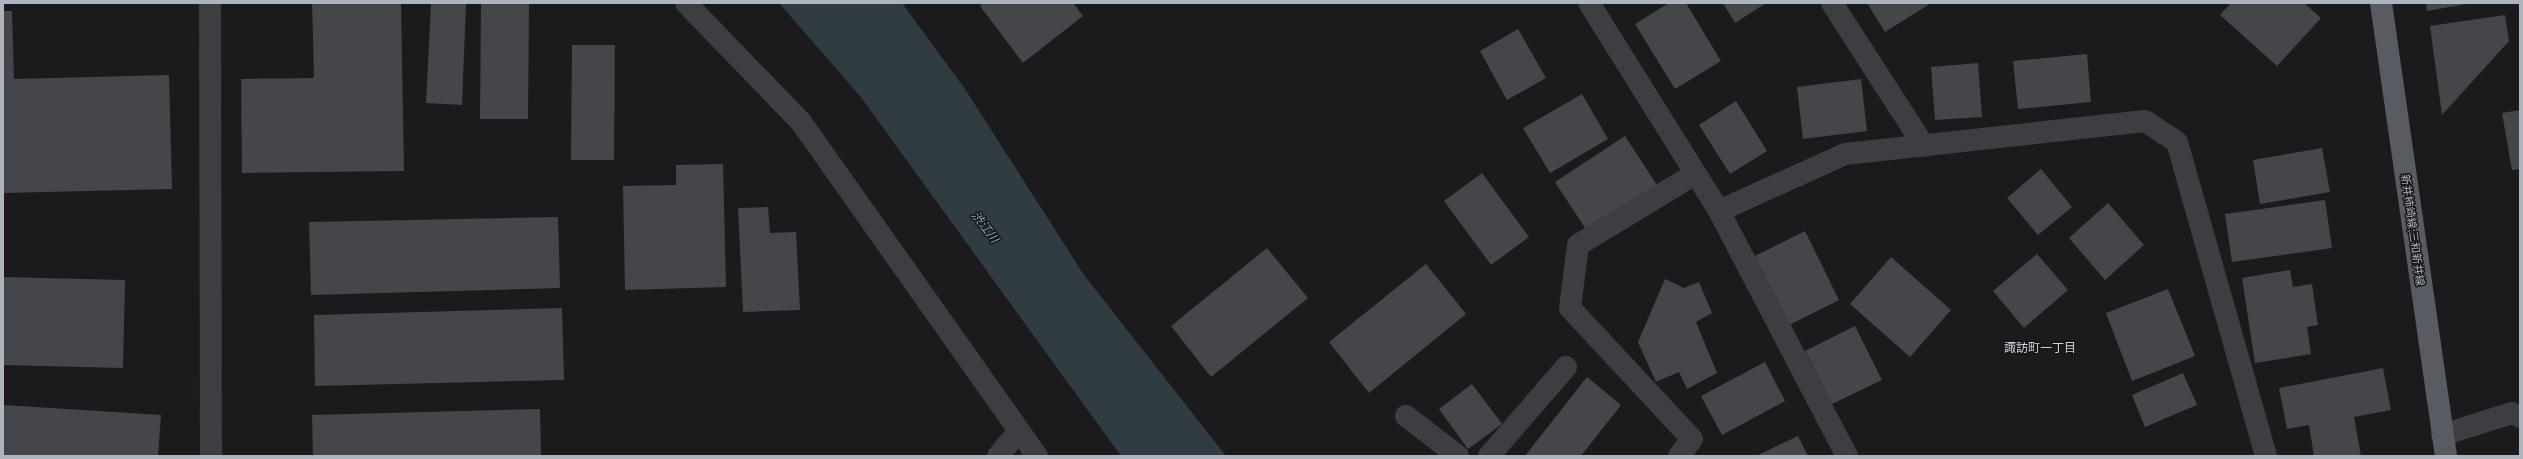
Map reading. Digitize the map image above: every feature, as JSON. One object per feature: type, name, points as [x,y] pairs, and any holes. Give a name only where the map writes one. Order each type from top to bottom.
[{"type":"main road","name":"新井柿崎線;三和新井線","points":[[2382,3],[2444,446]]},
{"type":"street","points":[[210,3],[211,456]]},
{"type":"street","points":[[686,3],[801,122],[1018,432],[1037,456]]},
{"type":"street","points":[[1589,3],[1719,211],[1846,456]]},
{"type":"street","points":[[1832,3],[1924,146]]},
{"type":"street","points":[[1719,211],[1845,154],[2146,121],[2177,142],[2266,456]]},
{"type":"street","points":[[1679,456],[1692,438],[1570,308],[1578,245],[1695,174]]},
{"type":"street","points":[[1489,456],[1566,367]]},
{"type":"street","points":[[2444,446],[2512,413],[2520,417]]},
{"type":"street","points":[[1406,416],[1447,452]]},
{"type":"street","points":[[998,456],[1018,432]]},
{"type":"water","name":"渋江川","points":[[779,3],[902,3],[965,89],[1084,275],[1226,456],[1121,456],[860,96]]},
{"type":"building","points":[[312,3],[401,3],[404,171],[242,173],[241,79],[314,78]]},
{"type":"building","points":[[431,3],[466,3],[462,105],[426,103]]},
{"type":"building","points":[[481,3],[529,3],[528,119],[480,119]]},
{"type":"building","points":[[983,3],[1073,3],[1083,16],[1023,63],[980,6]]},
{"type":"building","points":[[1669,3],[1686,3],[1721,61],[1675,89],[1635,24]]},
{"type":"building","points":[[1723,3],[1766,3],[1735,23]]},
{"type":"building","points":[[1867,3],[1926,3],[1928,5],[1885,32]]},
{"type":"building","points":[[2231,3],[2304,3],[2321,18],[2277,66],[2220,15]]},
{"type":"building","points":[[2426,3],[2466,3],[2466,4],[2427,11]]},
{"type":"building","points":[[3,11],[12,11],[14,79],[169,75],[172,189],[3,193]]},
{"type":"building","points":[[2505,15],[2509,41],[2442,115],[2430,26]]},
{"type":"building","points":[[1518,29],[1546,78],[1507,100],[1480,51]]},
{"type":"building","points":[[572,45],[615,45],[614,160],[571,160]]},
{"type":"building","points":[[2087,54],[2091,102],[2018,109],[2013,61]]},
{"type":"building","points":[[1978,63],[1982,117],[1935,120],[1931,67]]},
{"type":"building","points":[[1861,79],[1867,131],[1803,139],[1797,87]]},
{"type":"building","points":[[1582,94],[1608,139],[1550,173],[1523,128]]},
{"type":"building","points":[[1736,101],[1767,151],[1730,174],[1699,125]]},
{"type":"building","points":[[2520,110],[2520,169],[2512,170],[2502,113]]},
{"type":"building","points":[[1625,136],[1657,185],[1587,231],[1555,182]]},
{"type":"building","points":[[2322,148],[2330,192],[2260,204],[2253,160]]},
{"type":"building","points":[[723,164],[726,287],[625,290],[623,186],[676,185],[676,165]]},
{"type":"building","points":[[2041,169],[2072,207],[2038,235],[2007,198]]},
{"type":"building","points":[[1482,173],[1529,237],[1491,265],[1444,201]]},
{"type":"building","points":[[2325,200],[2332,248],[2232,262],[2225,214]]},
{"type":"building","points":[[2108,203],[2144,245],[2105,280],[2069,238]]},
{"type":"building","points":[[768,207],[770,233],[796,232],[800,310],[743,312],[738,208]]},
{"type":"building","points":[[558,217],[560,288],[311,295],[309,222]]},
{"type":"building","points":[[1805,231],[1839,300],[1789,325],[1755,256]]},
{"type":"building","points":[[1267,248],[1308,298],[1211,377],[1171,326]]},
{"type":"building","points":[[2037,254],[2068,290],[2024,328],[1993,291]]},
{"type":"building","points":[[1891,257],[1951,310],[1910,357],[1850,304]]},
{"type":"building","points":[[1426,264],[1466,314],[1369,393],[1329,342]]},
{"type":"building","points":[[2290,270],[2293,287],[2312,284],[2318,325],[2307,327],[2311,354],[2255,363],[2242,278]]},
{"type":"building","points":[[3,277],[125,280],[123,368],[3,365]]},
{"type":"building","points":[[1665,279],[1684,288],[1699,282],[1712,313],[1696,322],[1717,373],[1687,389],[1679,372],[1656,382],[1638,342]]},
{"type":"building","points":[[2168,289],[2195,356],[2132,381],[2106,313]]},
{"type":"building","points":[[562,308],[564,380],[315,386],[314,315]]},
{"type":"building","points":[[1855,326],[1882,380],[1832,404],[1805,351]]},
{"type":"building","points":[[1765,362],[1785,401],[1722,435],[1701,396]]},
{"type":"building","points":[[2383,368],[2391,410],[2354,417],[2361,456],[2314,456],[2309,425],[2287,429],[2279,388]]},
{"type":"building","points":[[2183,373],[2197,405],[2145,427],[2132,395]]},
{"type":"building","points":[[1587,377],[1621,405],[1581,456],[1525,456]]},
{"type":"building","points":[[1472,384],[1502,424],[1468,449],[1439,409]]},
{"type":"building","points":[[3,405],[161,415],[158,456],[3,456]]},
{"type":"building","points":[[540,409],[541,456],[313,456],[312,415]]},
{"type":"building","points":[[1798,436],[1808,456],[1756,456]]},
{"type":"district","name":"諏訪町一丁目","points":[[2040,348]]}]
